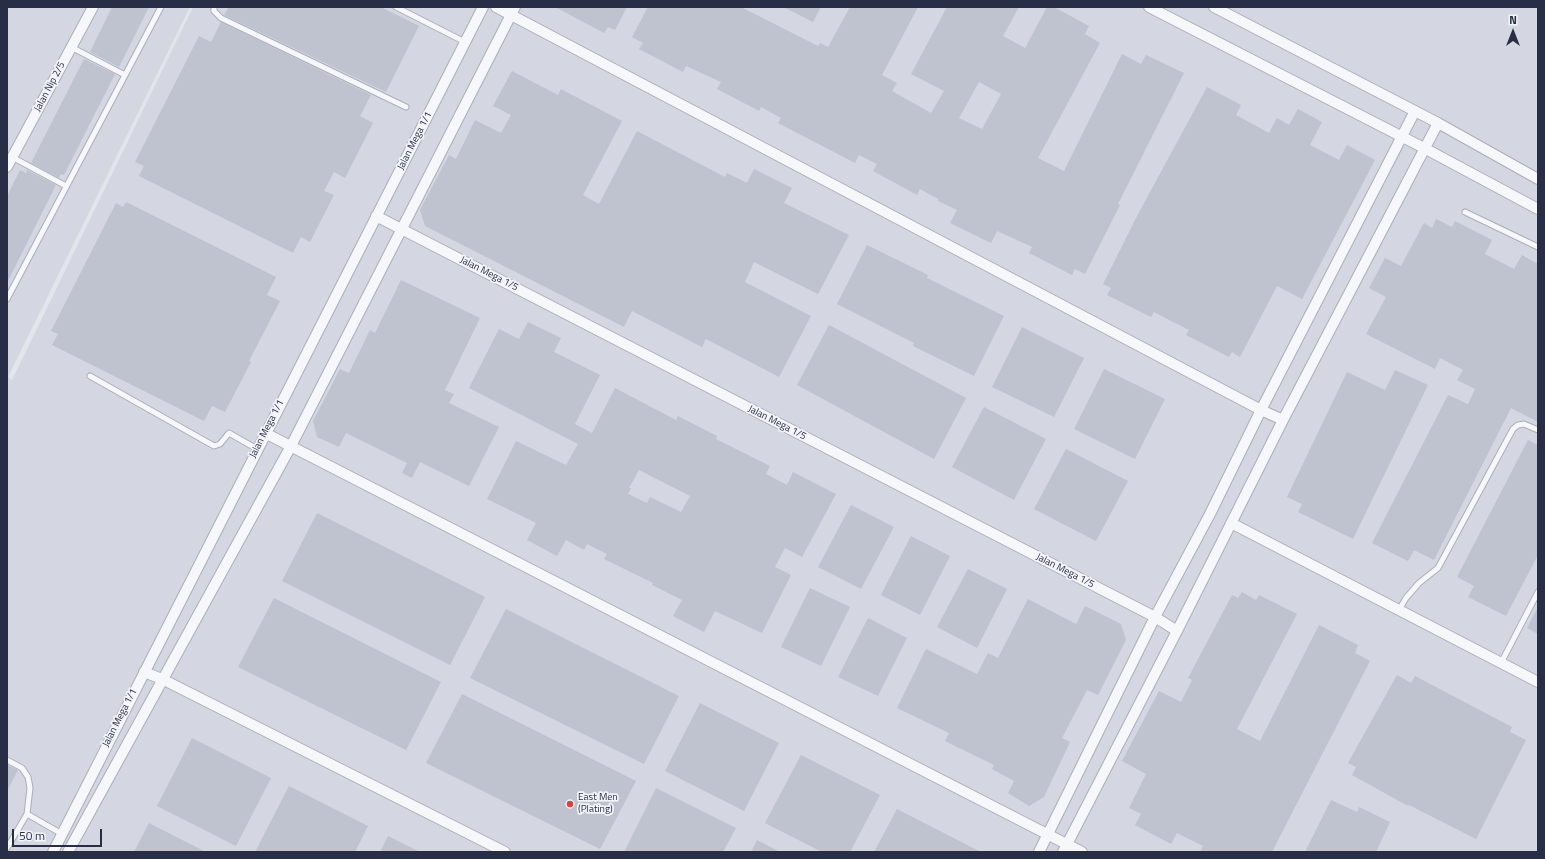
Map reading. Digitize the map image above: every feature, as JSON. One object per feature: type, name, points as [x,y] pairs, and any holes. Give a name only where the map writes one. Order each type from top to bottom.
[{"type":"street","name":"Jalan Nip 2/5","points":[[7,167],[93,7]]},
{"type":"street","name":"Jalan Mega 1/1","points":[[53,852],[483,7]]},
{"type":"street","points":[[496,7],[513,11],[1261,410],[1283,420]]},
{"type":"street","points":[[1149,7],[1401,136],[1538,209]]},
{"type":"street","points":[[1214,7],[1438,123],[1538,179]]},
{"type":"street","points":[[68,852],[291,446],[513,11]]},
{"type":"street","points":[[1039,852],[1154,617],[1210,514],[1261,410],[1401,136],[1415,112]]},
{"type":"street","points":[[1065,848],[1177,631],[1283,420],[1438,123]]},
{"type":"street","name":"Jalan Mega 1/5","points":[[376,216],[1154,617],[1177,631]]},
{"type":"street","points":[[265,433],[1048,835],[1065,848],[1082,852]]},
{"type":"street","points":[[1231,523],[1538,682]]},
{"type":"street","points":[[144,672],[162,679],[505,852]]},
{"type":"lane","points":[[7,299],[161,7]]},
{"type":"lane","points":[[214,7],[214,11],[221,18],[406,108]]},
{"type":"lane","points":[[396,7],[465,42]]},
{"type":"lane","points":[[71,47],[125,75]]},
{"type":"lane","points":[[12,157],[66,186]]},
{"type":"lane","points":[[1466,212],[1538,247]]},
{"type":"lane","points":[[90,376],[214,446],[220,444],[229,433],[257,449]]},
{"type":"lane","points":[[1399,610],[1406,598],[1419,583],[1438,568],[1513,429],[1518,425],[1524,424],[1538,430]]},
{"type":"lane","points":[[1501,663],[1538,592]]},
{"type":"lane","points":[[7,760],[22,768],[28,777],[30,788],[27,814],[7,848]]},
{"type":"lane","points":[[27,814],[62,834]]},
{"type":"shaded area","points":[[7,7],[190,7],[8,377],[12,380],[193,7],[1538,7],[1538,852],[7,852]]},
{"type":"building","points":[[112,7],[149,7],[119,67],[90,52]]},
{"type":"building","points":[[229,7],[381,7],[419,26],[386,92],[224,15]]},
{"type":"building","points":[[555,7],[627,7],[615,30],[608,27],[604,33]]},
{"type":"building","points":[[648,7],[741,7],[818,46],[820,43],[828,47],[850,7],[918,7],[882,75],[897,83],[892,91],[931,113],[944,91],[911,74],[947,7],[1019,7],[1003,36],[1025,48],[1047,7],[1054,7],[1089,26],[1085,34],[1100,43],[1038,158],[1064,171],[1122,54],[1141,64],[1146,55],[1184,73],[1118,204],[1120,205],[1085,274],[1075,269],[1072,275],[1029,253],[1032,247],[997,231],[991,243],[950,223],[957,210],[938,201],[938,199],[920,189],[917,195],[873,171],[877,164],[859,155],[855,163],[778,123],[781,118],[761,107],[759,111],[717,89],[721,82],[686,66],[683,72],[639,49],[643,43],[632,37]],"holes":[[[979,82],[1001,94],[982,129],[959,118]]]},
{"type":"building","points":[[783,7],[821,7],[813,22]]},
{"type":"building","points":[[221,22],[371,95],[360,116],[373,123],[345,178],[334,172],[324,191],[334,195],[310,242],[301,237],[293,253],[139,176],[144,166],[135,162],[199,36],[211,42]]},
{"type":"building","points":[[84,59],[115,74],[64,175],[61,174],[59,178],[31,163]]},
{"type":"building","points":[[512,71],[558,95],[561,89],[622,121],[583,195],[599,204],[637,131],[725,177],[727,173],[747,183],[754,169],[792,188],[784,203],[849,235],[818,294],[754,262],[745,282],[811,316],[779,377],[706,339],[702,347],[632,311],[624,327],[425,226],[420,210],[449,155],[456,159],[475,120],[501,133],[511,115],[493,106]]},
{"type":"building","points":[[1207,87],[1241,105],[1236,115],[1269,133],[1277,118],[1289,125],[1298,109],[1322,122],[1310,145],[1339,160],[1347,145],[1375,160],[1302,299],[1277,286],[1240,357],[1232,352],[1229,357],[1186,335],[1189,330],[1154,312],[1151,317],[1107,295],[1111,288],[1103,284],[1137,216]]},
{"type":"building","points":[[20,170],[26,173],[27,170],[56,185],[7,283],[7,196]]},
{"type":"building","points":[[126,202],[276,277],[267,295],[280,301],[249,361],[251,362],[225,412],[212,406],[204,421],[52,345],[58,334],[51,331],[116,203],[123,207]]},
{"type":"building","points":[[1436,219],[1452,227],[1455,221],[1492,240],[1485,254],[1514,269],[1522,255],[1538,264],[1538,422],[1511,408],[1434,560],[1414,550],[1408,561],[1372,543],[1448,395],[1468,404],[1475,389],[1457,380],[1463,370],[1440,358],[1435,369],[1366,334],[1386,297],[1369,288],[1385,258],[1401,266],[1424,223],[1432,228]]},
{"type":"building","points":[[867,245],[928,275],[927,278],[1004,316],[974,376],[913,346],[914,343],[837,304]]},
{"type":"building","points":[[401,280],[480,318],[445,390],[454,394],[449,403],[499,427],[469,486],[420,462],[412,478],[402,473],[407,463],[346,433],[339,447],[317,437],[313,421],[340,369],[349,373],[370,330],[375,333]]},
{"type":"building","points":[[528,322],[561,338],[554,352],[600,375],[575,424],[592,433],[615,388],[676,420],[678,416],[717,436],[716,439],[770,466],[766,474],[787,485],[793,472],[836,494],[802,557],[785,548],[775,567],[791,575],[762,633],[715,611],[704,632],[673,616],[682,600],[652,585],[653,583],[604,559],[607,554],[587,544],[584,550],[566,540],[557,556],[527,540],[536,523],[487,499],[516,441],[566,465],[578,444],[469,388],[499,329],[519,339]],"holes":[[[639,470],[690,496],[681,512],[650,497],[647,503],[628,494],[631,488],[629,488]]]},
{"type":"building","points":[[829,325],[966,398],[934,459],[797,385]]},
{"type":"building","points":[[1022,327],[1084,358],[1054,417],[992,387]]},
{"type":"building","points":[[1104,369],[1165,399],[1135,459],[1074,429]]},
{"type":"building","points":[[1395,370],[1428,385],[1353,539],[1298,512],[1302,504],[1287,497],[1347,372],[1385,390]]},
{"type":"building","points":[[984,407],[1046,439],[1014,500],[952,467]]},
{"type":"building","points":[[1528,440],[1538,445],[1538,555],[1506,616],[1468,597],[1474,586],[1457,577]]},
{"type":"building","points":[[1066,449],[1128,481],[1096,541],[1034,509]]},
{"type":"building","points":[[851,505],[894,527],[861,589],[818,567]]},
{"type":"building","points":[[317,513],[485,597],[450,665],[282,581]]},
{"type":"building","points":[[911,536],[950,556],[920,615],[881,595]]},
{"type":"building","points":[[968,569],[1007,589],[977,648],[937,627]]},
{"type":"building","points":[[810,588],[850,607],[821,666],[781,647]]},
{"type":"building","points":[[1242,592],[1256,600],[1259,595],[1297,614],[1237,729],[1260,741],[1319,625],[1358,645],[1355,653],[1370,661],[1272,852],[1200,852],[1203,846],[1177,833],[1171,844],[1135,825],[1141,814],[1129,808],[1146,774],[1122,761],[1159,691],[1181,702],[1192,680],[1188,678],[1232,595],[1238,598]]},
{"type":"building","points":[[274,598],[441,682],[406,750],[238,667]]},
{"type":"building","points":[[1028,599],[1076,624],[1085,606],[1121,624],[1126,640],[1098,695],[1087,690],[1062,738],[1070,742],[1044,797],[1029,806],[1008,793],[1014,781],[992,769],[994,765],[945,741],[949,733],[897,708],[926,649],[977,674],[988,653],[998,658]]},
{"type":"building","points":[[1538,607],[1538,634],[1527,628]]},
{"type":"building","points":[[506,609],[679,696],[644,764],[470,678]]},
{"type":"building","points":[[868,618],[907,638],[878,696],[838,677]]},
{"type":"building","points":[[1397,675],[1411,683],[1415,676],[1512,727],[1510,732],[1526,740],[1476,839],[1409,805],[1408,806],[1352,775],[1356,767],[1348,763]]},
{"type":"building","points":[[462,694],[636,781],[600,849],[426,763]]},
{"type":"building","points":[[700,703],[779,743],[744,811],[665,771]]},
{"type":"building","points":[[192,738],[271,778],[236,846],[157,806]]},
{"type":"building","points":[[801,755],[880,795],[850,852],[822,852],[765,823]]},
{"type":"building","points":[[7,765],[18,770],[7,791]]},
{"type":"building","points":[[289,786],[368,826],[355,852],[255,852]]},
{"type":"building","points":[[656,788],[736,828],[723,852],[624,852]]},
{"type":"building","points":[[1331,800],[1357,812],[1359,807],[1390,822],[1376,852],[1305,852]]},
{"type":"building","points":[[897,809],[981,852],[874,852]]},
{"type":"building","points":[[149,823],[206,852],[134,852]]},
{"type":"building","points":[[388,836],[420,852],[380,852]]},
{"type":"building","points":[[757,840],[780,852],[751,852]]},
{"type":"place","name":"East Men (Plating)","points":[[570,804]]}]
